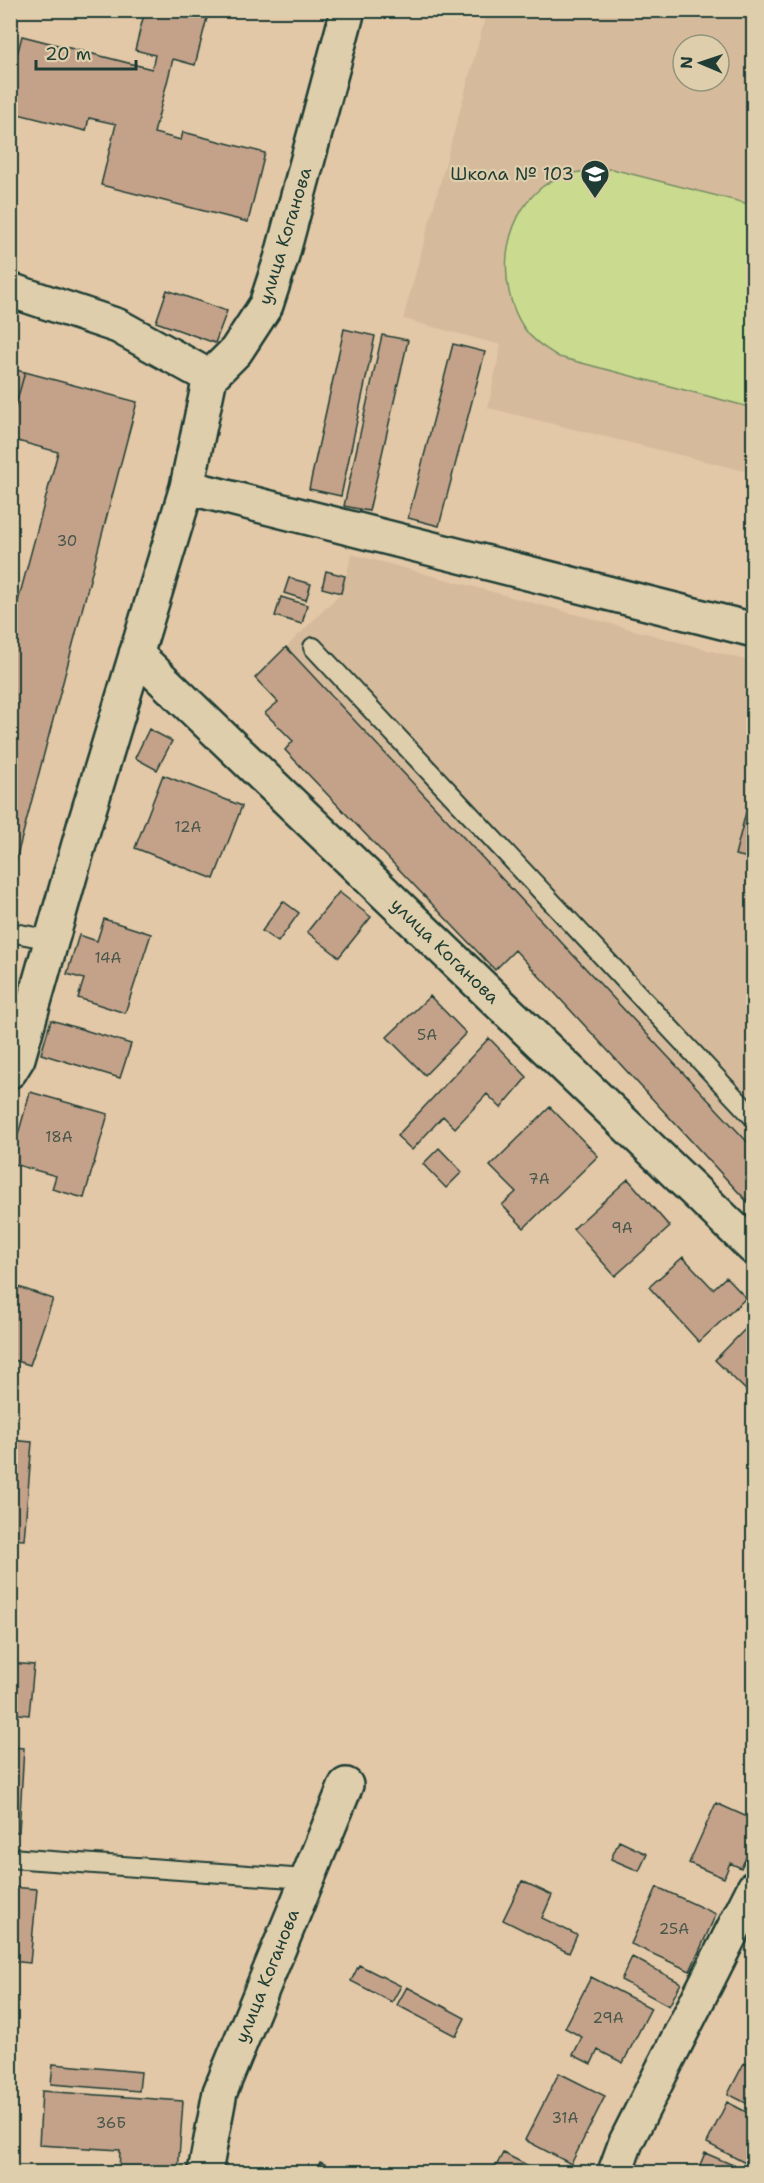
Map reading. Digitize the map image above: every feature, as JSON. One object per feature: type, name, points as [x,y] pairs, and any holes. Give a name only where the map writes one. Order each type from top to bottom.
[{"type":"street","name":"улица Коганова","points":[[210,377],[236,351],[266,305],[285,247],[348,10]]},
{"type":"street","points":[[10,290],[118,326],[210,377],[187,487],[51,940],[18,1058],[10,1071]]},
{"type":"street","points":[[187,487],[753,630]]},
{"type":"street","name":"улица Коганова","points":[[136,654],[753,1248]]},
{"type":"street","name":"улица Коганова","points":[[206,2172],[220,2092],[346,1785]]},
{"type":"street","points":[[615,2172],[626,2142],[753,1888]]},
{"type":"lane","points":[[313,647],[753,1119]]},
{"type":"lane","points":[[10,932],[51,940]]},
{"type":"lane","points":[[10,1858],[306,1879]]},
{"type":"shaded area","name":"Школа № 103","points":[[487,11],[753,11],[753,473],[488,408],[501,345],[403,319]]},
{"type":"shaded area","points":[[352,554],[753,662],[753,1209],[515,951],[495,970],[285,750],[293,741],[265,713],[278,701],[255,678],[341,593]]},
{"type":"green space","points":[[612,169],[753,205],[753,408],[559,357],[536,341],[524,328],[509,293],[507,274],[507,254],[518,217],[528,201],[550,182],[576,173]]},
{"type":"building","points":[[145,10],[209,10],[195,65],[173,59],[154,133],[181,140],[183,132],[265,153],[248,222],[101,185],[116,124],[89,118],[86,131],[10,112],[10,81],[22,36],[152,69],[155,55],[135,50]]},
{"type":"building","points":[[167,290],[227,311],[215,343],[156,322]]},
{"type":"building","points":[[344,329],[375,336],[341,496],[309,489]]},
{"type":"building","points":[[382,335],[408,340],[369,511],[344,506]]},
{"type":"building","points":[[453,344],[485,352],[439,526],[408,518]]},
{"type":"building","points":[[10,369],[25,372],[10,425]]},
{"type":"building","points":[[25,372],[137,402],[12,875],[10,631],[58,452],[10,439],[10,425]]},
{"type":"building","points":[[326,571],[345,576],[341,593],[322,588]]},
{"type":"building","points":[[289,578],[311,584],[306,600],[284,593]]},
{"type":"building","points":[[281,597],[307,605],[302,624],[275,616]]},
{"type":"building","points":[[286,647],[754,1149],[754,1209],[515,950],[495,970],[285,750],[293,741],[265,713],[278,702],[255,678]]},
{"type":"building","points":[[149,729],[172,741],[157,770],[135,758]]},
{"type":"building","points":[[163,775],[242,806],[214,879],[135,848]]},
{"type":"building","points":[[754,781],[754,859],[735,855]]},
{"type":"building","points":[[339,892],[371,917],[339,957],[307,932]]},
{"type":"building","points":[[283,901],[299,913],[278,942],[262,931]]},
{"type":"building","points":[[104,919],[151,934],[125,1013],[78,998],[84,979],[67,974],[79,935],[97,941]]},
{"type":"building","points":[[430,996],[466,1033],[425,1075],[387,1037]]},
{"type":"building","points":[[51,1020],[131,1044],[120,1078],[41,1054]]},
{"type":"building","points":[[489,1038],[527,1077],[501,1108],[487,1094],[455,1128],[443,1116],[412,1150],[397,1136]]},
{"type":"building","points":[[30,1092],[108,1114],[84,1198],[52,1189],[56,1176],[10,1163]]},
{"type":"building","points":[[550,1107],[598,1156],[524,1228],[502,1205],[516,1192],[490,1166]]},
{"type":"building","points":[[439,1148],[462,1172],[446,1188],[423,1164]]},
{"type":"building","points":[[628,1179],[670,1227],[615,1276],[573,1229]]},
{"type":"building","points":[[683,1257],[713,1289],[726,1277],[746,1298],[699,1342],[649,1287]]},
{"type":"building","points":[[10,1284],[53,1299],[30,1365],[10,1359]]},
{"type":"building","points":[[754,1320],[754,1398],[715,1360]]},
{"type":"building","points":[[10,1440],[32,1442],[24,1540],[10,1539]]},
{"type":"building","points":[[10,1663],[34,1665],[29,1715],[10,1713]]},
{"type":"building","points":[[10,1747],[24,1748],[19,1832],[10,1831]]},
{"type":"building","points":[[716,1803],[754,1820],[754,1841],[741,1868],[730,1863],[724,1878],[689,1863]]},
{"type":"building","points":[[619,1841],[647,1854],[639,1871],[611,1859]]},
{"type":"building","points":[[522,1881],[552,1895],[542,1918],[577,1935],[569,1953],[503,1920]]},
{"type":"building","points":[[10,1887],[37,1889],[30,1963],[10,1961]]},
{"type":"building","points":[[657,1887],[716,1914],[690,1971],[631,1944]]},
{"type":"building","points":[[632,1957],[681,1983],[669,2006],[621,1980]]},
{"type":"building","points":[[359,1965],[401,1986],[392,2002],[351,1981]]},
{"type":"building","points":[[591,1977],[651,2008],[623,2063],[598,2050],[591,2064],[573,2055],[582,2037],[565,2028]]},
{"type":"building","points":[[407,1987],[465,2018],[456,2036],[397,2005]]},
{"type":"building","points":[[10,2008],[16,2008],[10,2073]]},
{"type":"building","points":[[744,2063],[754,2068],[754,2107],[728,2094]]},
{"type":"building","points":[[53,2064],[141,2072],[139,2091],[51,2084]]},
{"type":"building","points":[[559,2073],[605,2096],[571,2164],[525,2140]]},
{"type":"building","points":[[42,2091],[183,2101],[178,2172],[119,2172],[120,2150],[39,2145]]},
{"type":"building","points":[[727,2102],[754,2116],[751,2131],[754,2132],[754,2157],[749,2165],[707,2143]]},
{"type":"building","points":[[503,2153],[541,2172],[493,2172]]},
{"type":"building","points":[[705,2153],[747,2171],[747,2172],[697,2172]]},
{"type":"building","points":[[320,2162],[341,2172],[315,2172]]},
{"type":"place","name":"Школа № 103","points":[[595,200]]}]
